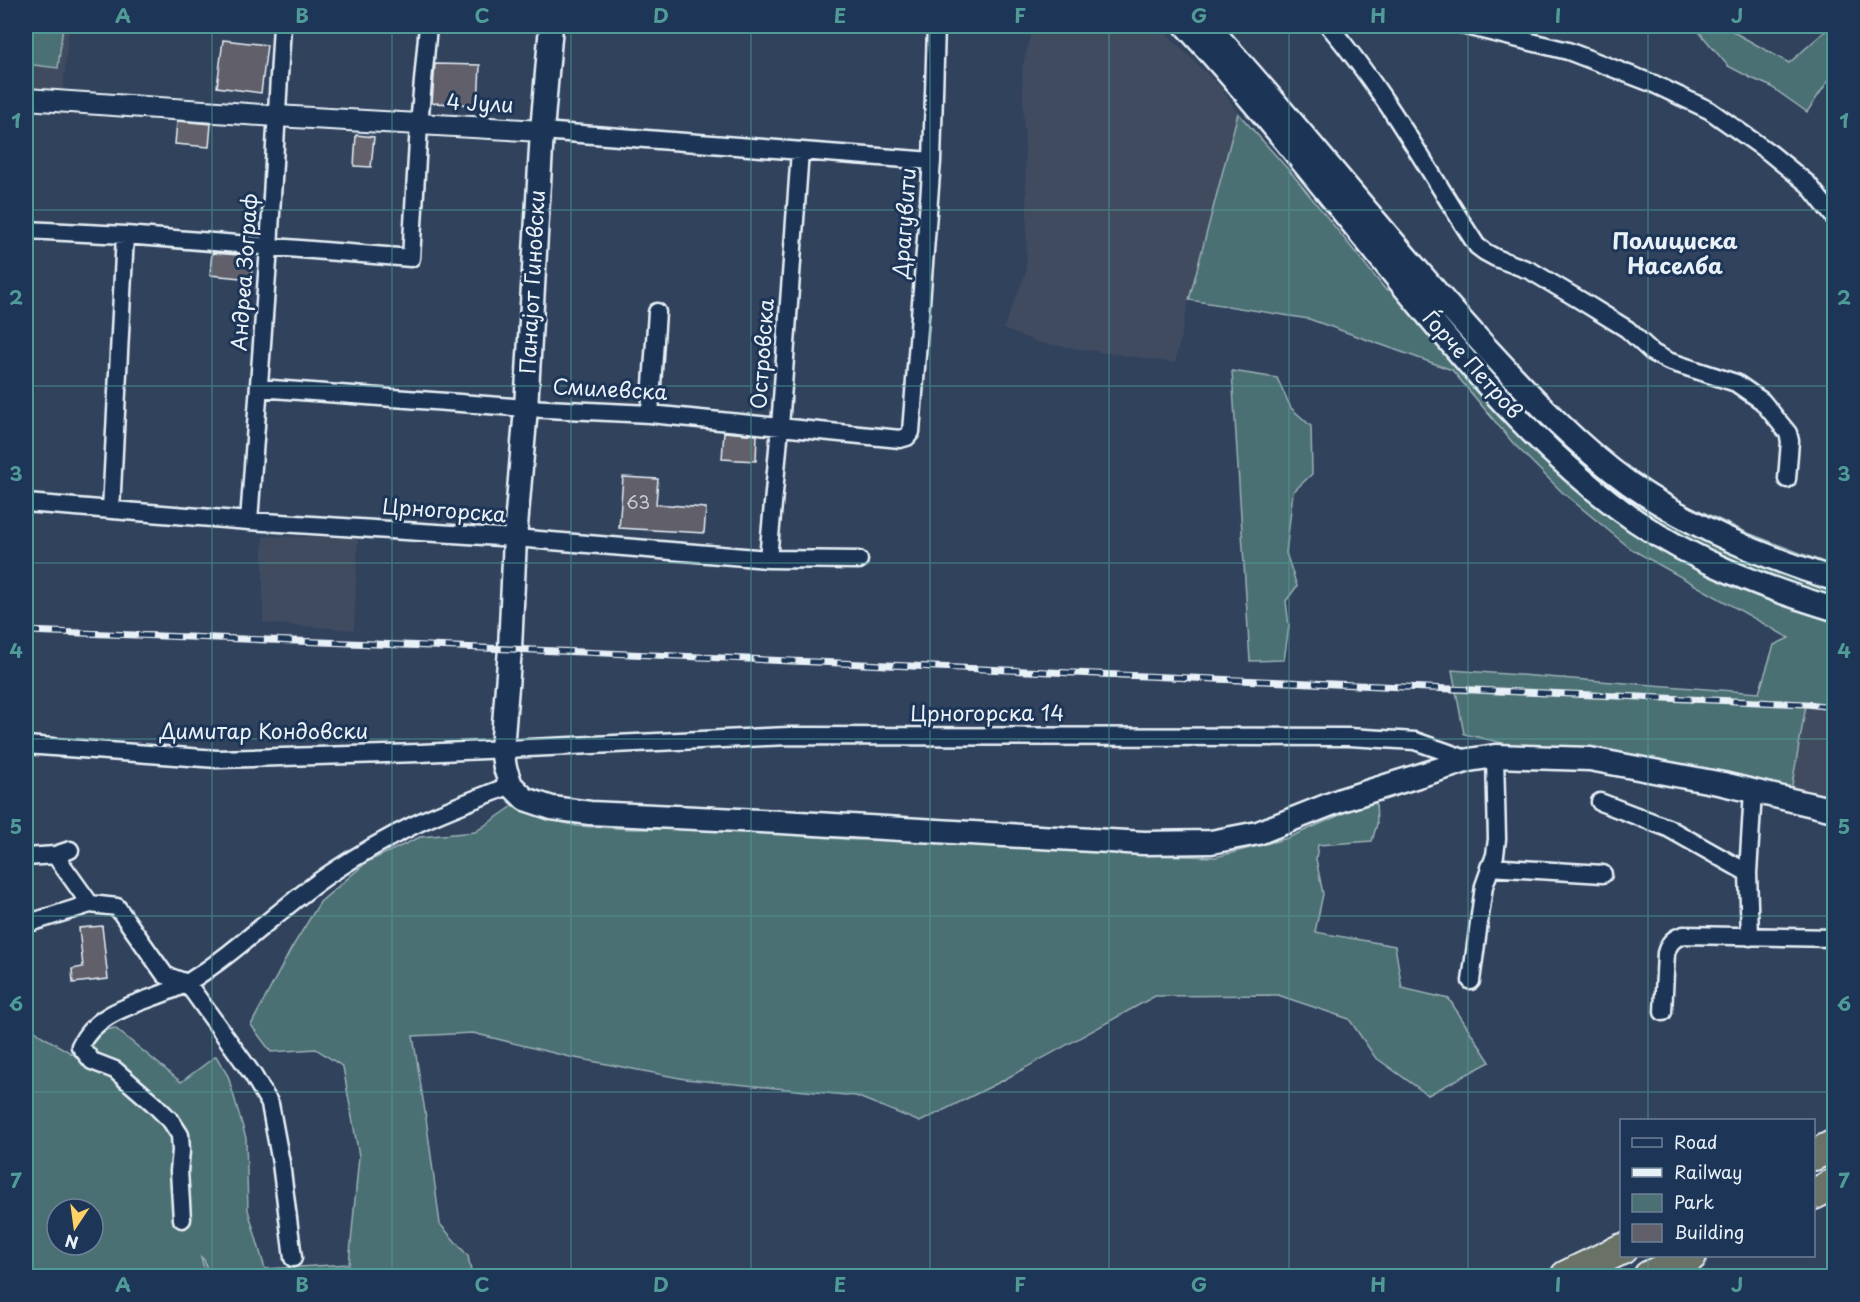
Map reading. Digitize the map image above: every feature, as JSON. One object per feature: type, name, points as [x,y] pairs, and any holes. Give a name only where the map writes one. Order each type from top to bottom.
[{"type":"highway","points":[[1815,1154],[1834,1145]]},
{"type":"highway","points":[[1815,1194],[1834,1184]]},
{"type":"highway","points":[[1566,1276],[1620,1251]]},
{"type":"highway","points":[[1649,1276],[1689,1257]]},
{"type":"main road","name":"Панајот Гиновски","points":[[511,785],[505,768],[502,748],[510,649],[515,538],[526,408],[542,131],[551,26]]},
{"type":"main road","name":"Ѓорче Петров","points":[[1186,26],[1257,107],[1464,359],[1567,466],[1606,499],[1686,551],[1756,582],[1834,609]]},
{"type":"main road","name":"Ѓорче Петров","points":[[1208,26],[1457,315],[1543,410],[1574,439],[1631,484],[1683,516],[1743,546],[1834,579]]},
{"type":"main road","points":[[511,785],[525,799],[552,808],[590,813],[793,822],[1144,843],[1211,842],[1258,833],[1341,800],[1469,760],[1495,756],[1590,759],[1753,791],[1834,810]]},
{"type":"street","name":"Андреа Зограф","points":[[249,521],[270,248],[282,26]]},
{"type":"street","points":[[26,230],[125,235],[411,258],[419,124],[428,26]]},
{"type":"street","name":"Драгувити","points":[[912,423],[932,161],[936,26]]},
{"type":"street","points":[[1329,26],[1386,103],[1477,246],[1496,258],[1531,271],[1580,300],[1627,329],[1653,353],[1668,361],[1736,383],[1762,401],[1788,434],[1790,441],[1787,479]]},
{"type":"street","points":[[1466,26],[1568,51],[1654,84],[1709,110],[1770,153],[1808,184],[1834,217]]},
{"type":"street","name":"4 Јули","points":[[26,99],[542,131],[932,161]]},
{"type":"street","name":"Островска","points":[[768,559],[800,151]]},
{"type":"street","points":[[111,510],[125,235]]},
{"type":"street","points":[[650,414],[657,312]]},
{"type":"street","name":"Смилевска","points":[[259,388],[526,408],[650,414],[900,438],[907,437],[911,432],[912,423]]},
{"type":"street","name":"Црногорска","points":[[26,503],[249,521],[515,538],[768,559],[859,560]]},
{"type":"street","name":"Црногорска 14","points":[[502,748],[789,736],[1338,737],[1415,741],[1469,760]]},
{"type":"street","name":"Димитар Кондовски","points":[[26,745],[218,759],[420,753],[502,748]]},
{"type":"street","points":[[1471,981],[1484,886],[1497,839],[1495,756]]},
{"type":"street","points":[[182,1219],[179,1171],[180,1135],[171,1121],[116,1070],[92,1061],[80,1047],[85,1034],[110,1014],[187,983],[219,963],[284,907],[372,846],[416,824],[511,785]]},
{"type":"street","points":[[1750,937],[1748,873],[1753,791]]},
{"type":"street","points":[[1600,802],[1668,828],[1748,873]]},
{"type":"street","points":[[26,857],[62,853],[90,904]]},
{"type":"street","points":[[1489,867],[1603,874]]},
{"type":"street","points":[[26,924],[90,904],[117,907],[165,975],[187,983],[253,1074],[270,1104],[281,1163],[293,1258]]},
{"type":"street","points":[[1663,1012],[1666,953],[1673,939],[1684,935],[1834,938]]},
{"type":"shaded area","points":[[26,26],[69,26],[63,92],[26,89]]},
{"type":"shaded area","points":[[1033,26],[1159,26],[1222,89],[1238,113],[1189,300],[1175,363],[1040,343],[1003,329],[1026,272],[1027,215],[1022,68]]},
{"type":"shaded area","points":[[263,536],[358,538],[354,630],[263,623]]},
{"type":"shaded area","points":[[1806,704],[1834,707],[1834,802],[1791,791]]},
{"type":"green space","points":[[26,26],[63,26],[58,68],[26,64]]},
{"type":"green space","points":[[1694,26],[1725,26],[1789,63],[1831,26],[1834,26],[1834,78],[1828,81],[1807,112],[1770,86],[1728,66]]},
{"type":"green space","points":[[1238,113],[1293,175],[1385,289],[1401,292],[1418,257],[1564,417],[1626,468],[1686,504],[1748,533],[1834,566],[1834,708],[1806,705],[1791,791],[1520,747],[1464,734],[1452,670],[1759,693],[1774,645],[1789,638],[1631,549],[1562,492],[1513,443],[1452,370],[1309,319],[1189,300]]},
{"type":"green space","points":[[1232,371],[1277,378],[1291,408],[1311,426],[1312,474],[1293,492],[1286,553],[1297,586],[1286,601],[1289,626],[1284,660],[1250,661]]},
{"type":"green space","points":[[1376,799],[1377,824],[1372,841],[1318,845],[1316,859],[1323,894],[1315,932],[1395,946],[1402,988],[1449,999],[1490,1062],[1428,1095],[1375,1057],[1349,1019],[1278,995],[1155,996],[1000,1082],[920,1122],[856,1096],[685,1079],[570,1057],[473,1033],[413,1036],[440,1224],[468,1256],[472,1276],[209,1276],[201,1257],[206,1276],[26,1276],[26,1023],[40,1035],[112,1077],[134,1098],[142,1085],[94,1057],[89,1048],[93,1039],[102,1032],[115,1028],[181,1082],[216,1056],[228,1076],[246,1138],[248,1210],[265,1269],[349,1264],[359,1156],[343,1067],[316,1049],[271,1052],[251,1025],[291,949],[320,902],[367,862],[420,837],[475,832],[513,806],[539,817],[577,826],[633,829],[720,829],[855,840],[923,839],[1150,855],[1216,857],[1288,838]]},
{"type":"building","points":[[223,40],[267,45],[261,93],[217,87]]},
{"type":"building","points":[[435,64],[480,65],[478,105],[432,103]]},
{"type":"building","points":[[177,121],[211,124],[209,147],[175,144]]},
{"type":"building","points":[[356,135],[374,137],[371,167],[354,166]]},
{"type":"building","points":[[212,253],[253,256],[251,279],[210,275]]},
{"type":"building","points":[[724,432],[757,435],[756,461],[722,459]]},
{"type":"building","points":[[623,477],[658,479],[656,504],[706,508],[704,533],[619,528]]},
{"type":"building","points":[[102,926],[108,979],[73,983],[72,969],[83,967],[79,928]]},
{"type":"railway","points":[[26,631],[510,649],[1834,707]]},
{"type":"district","name":"Полициска Населба","points":[[1675,254]]}]
